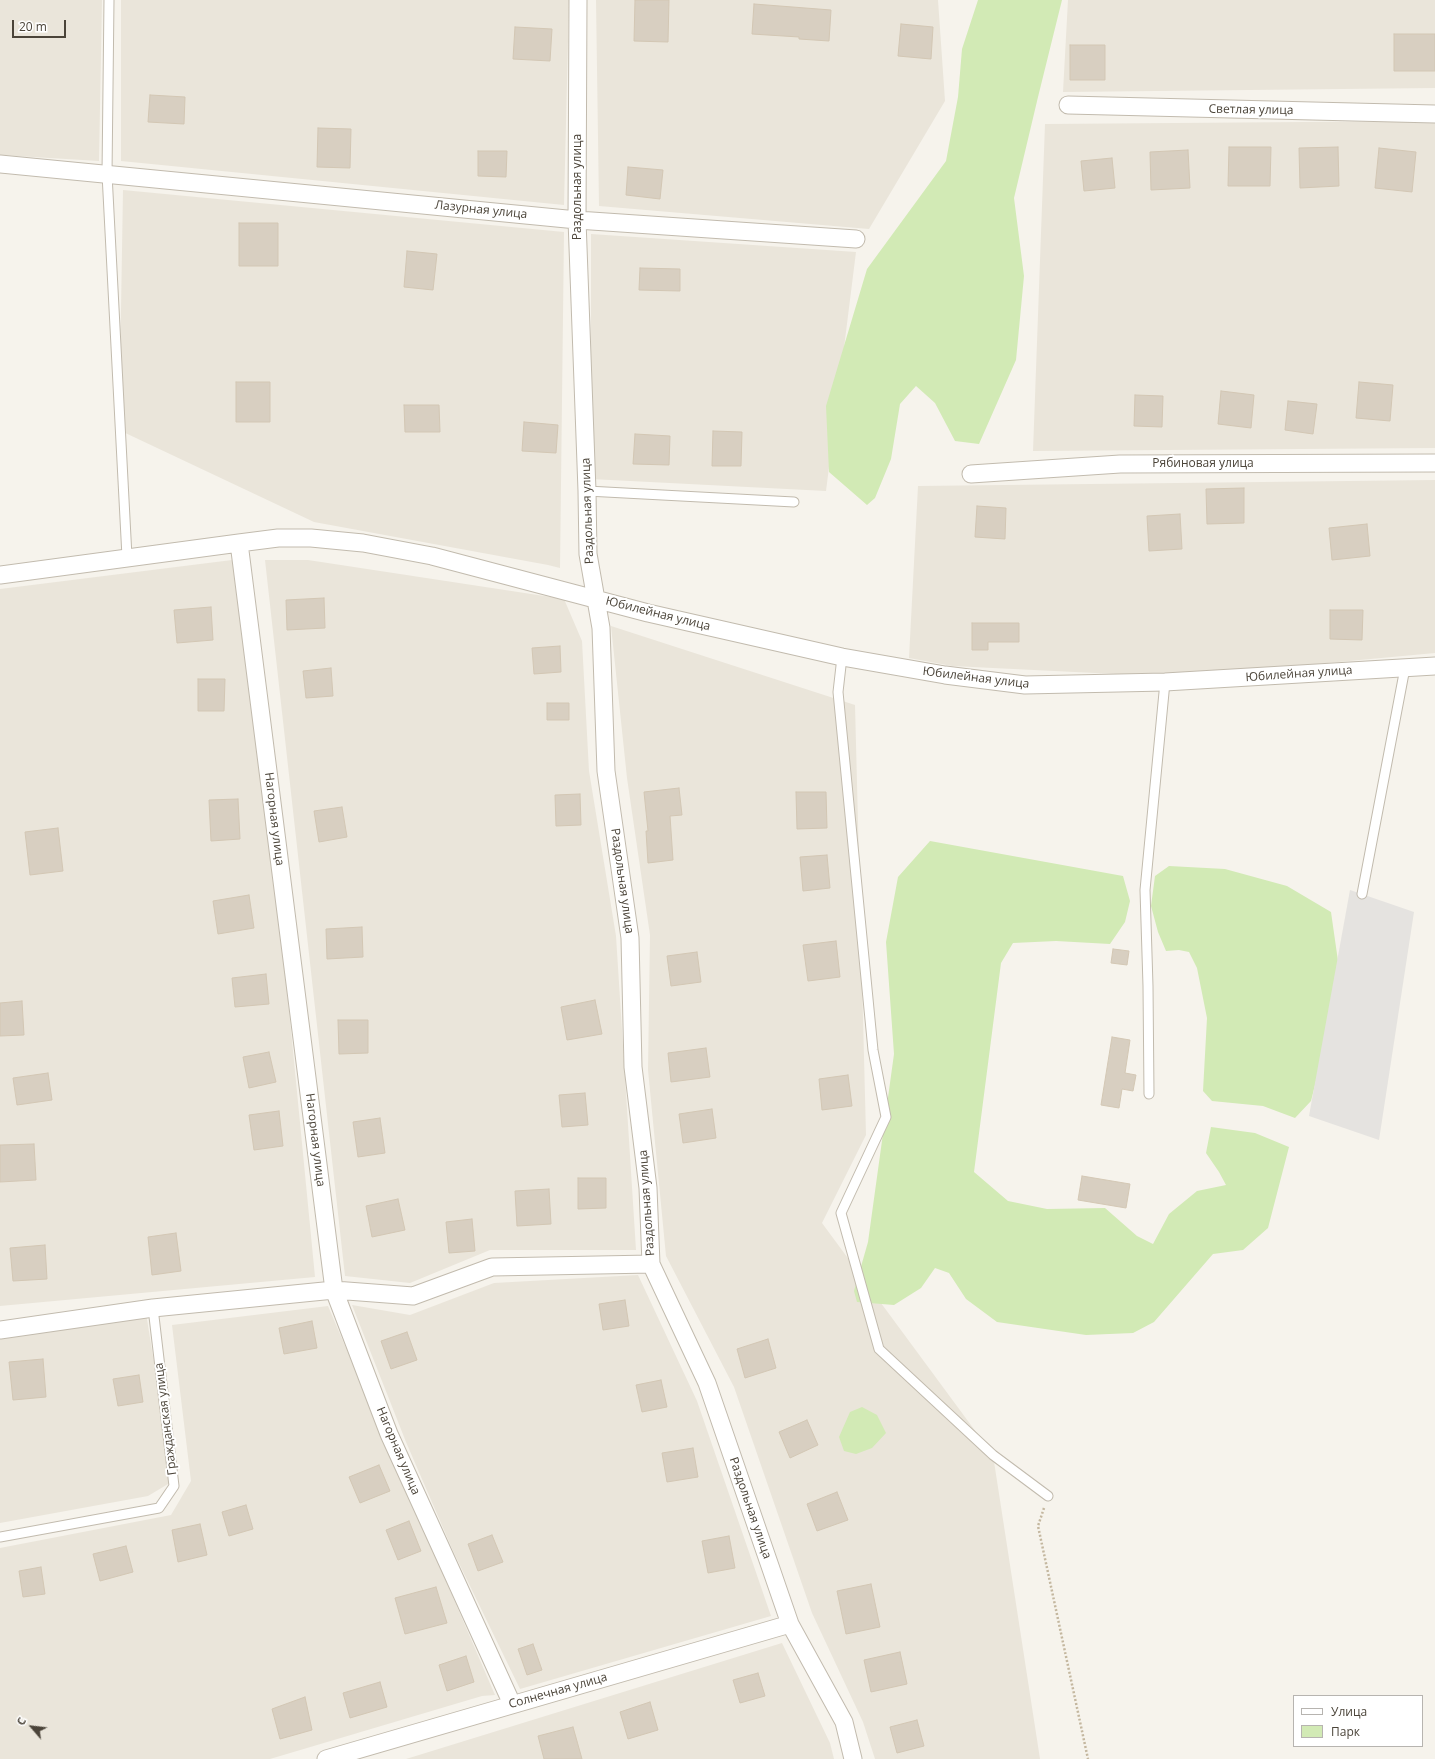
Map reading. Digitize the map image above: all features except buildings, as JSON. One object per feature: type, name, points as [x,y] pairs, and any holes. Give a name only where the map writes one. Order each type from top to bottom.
[{"type":"street","name":"Раздольная улица","points":[[578,0],[577,220],[588,554],[601,628],[606,771],[630,938],[633,1067],[648,1188],[651,1264],[707,1383],[790,1624],[844,1722],[853,1759]]},
{"type":"street","name":"Светлая улица","points":[[1068,105],[1435,114]]},
{"type":"street","name":"Лазурная улица","points":[[0,164],[577,220],[856,238]]},
{"type":"street","name":"Рябиновая улица","points":[[972,474],[1120,464],[1435,463]]},
{"type":"street","name":"Юбилейная улица","points":[[0,575],[278,538],[311,538],[363,543],[432,556],[596,598],[648,613],[842,657],[945,676],[1025,685],[1165,682],[1435,666]]},
{"type":"street","name":"Нагорная улица","points":[[240,543],[334,1290],[389,1434],[512,1704]]},
{"type":"street","points":[[0,1330],[152,1308],[334,1290],[413,1296],[492,1267],[651,1264]]},
{"type":"street","name":"Солнечная улица","points":[[326,1759],[790,1624]]},
{"type":"lane","points":[[109,0],[107,174],[127,557]]},
{"type":"lane","points":[[587,491],[794,502]]},
{"type":"lane","points":[[842,657],[838,692],[873,1050],[886,1117],[841,1213],[879,1349],[993,1455],[1048,1496]]},
{"type":"lane","points":[[1362,894],[1405,668]]},
{"type":"lane","points":[[1149,1094],[1145,890],[1165,682]]},
{"type":"lane","name":"Гражданская улица","points":[[0,1537],[159,1508],[174,1486],[152,1308]]},
{"type":"path","points":[[1048,1496],[1038,1526],[1088,1759]]},
{"type":"shaded area","points":[[0,0],[102,0],[99,161],[0,155]]},
{"type":"shaded area","points":[[121,0],[569,0],[564,205],[121,161]]},
{"type":"shaded area","points":[[596,0],[938,0],[945,101],[869,229],[599,206]]},
{"type":"shaded area","points":[[1068,0],[1435,0],[1435,88],[1063,92]]},
{"type":"shaded area","points":[[1435,121],[1435,448],[1033,451],[1045,124]]},
{"type":"shaded area","points":[[123,190],[564,232],[560,568],[314,522],[119,430]]},
{"type":"shaded area","points":[[591,234],[856,252],[826,491],[591,479]]},
{"type":"shaded area","points":[[1435,480],[1435,653],[1177,677],[952,666],[909,658],[918,486]]},
{"type":"shaded area","points":[[240,559],[283,948],[315,1277],[0,1306],[0,589]]},
{"type":"shaded area","points":[[265,560],[308,560],[564,599],[582,641],[589,771],[616,936],[636,1250],[490,1250],[410,1283],[345,1276]]},
{"type":"shaded area","points":[[611,626],[855,705],[866,1135],[822,1223],[993,1455],[1040,1759],[875,1759],[863,1722],[812,1613],[734,1387],[666,1256],[648,1070],[650,935],[627,778]]},
{"type":"shaded area","points":[[1350,890],[1414,912],[1379,1140],[1309,1116]]},
{"type":"shaded area","points":[[638,1275],[697,1401],[771,1616],[520,1689],[453,1551],[406,1442],[352,1305],[410,1315],[494,1283]]},
{"type":"shaded area","points":[[328,1306],[495,1695],[482,1696],[270,1759],[0,1759],[0,1548],[171,1515],[191,1481],[172,1325]]},
{"type":"shaded area","points":[[146,1313],[173,1481],[148,1496],[0,1523],[0,1338]]},
{"type":"shaded area","points":[[782,1643],[830,1743],[834,1759],[406,1759]]},
{"type":"green space","points":[[978,0],[1062,0],[1014,198],[1024,276],[1016,360],[979,444],[955,441],[935,403],[916,386],[900,404],[891,459],[875,498],[867,505],[829,472],[826,406],[867,269],[946,161],[958,97],[962,49]]},
{"type":"green space","points":[[930,841],[1123,876],[1130,901],[1125,922],[1110,944],[1056,941],[1013,943],[1001,963],[974,1172],[1008,1201],[1047,1209],[1105,1208],[1137,1236],[1153,1244],[1169,1214],[1197,1191],[1226,1185],[1206,1153],[1211,1127],[1255,1133],[1289,1147],[1268,1228],[1243,1250],[1213,1254],[1154,1322],[1133,1333],[1086,1335],[997,1322],[966,1299],[949,1273],[935,1268],[921,1288],[894,1305],[857,1302],[854,1291],[868,1242],[894,1054],[886,942],[898,877]]},
{"type":"green space","points":[[1169,866],[1225,869],[1287,886],[1331,912],[1341,982],[1311,1101],[1295,1118],[1263,1106],[1212,1101],[1203,1091],[1207,1018],[1197,968],[1189,952],[1179,950],[1166,951],[1158,932],[1151,906],[1155,876]]},
{"type":"green space","points":[[862,1407],[877,1415],[886,1433],[872,1448],[856,1454],[844,1451],[839,1437],[850,1412]]}]
